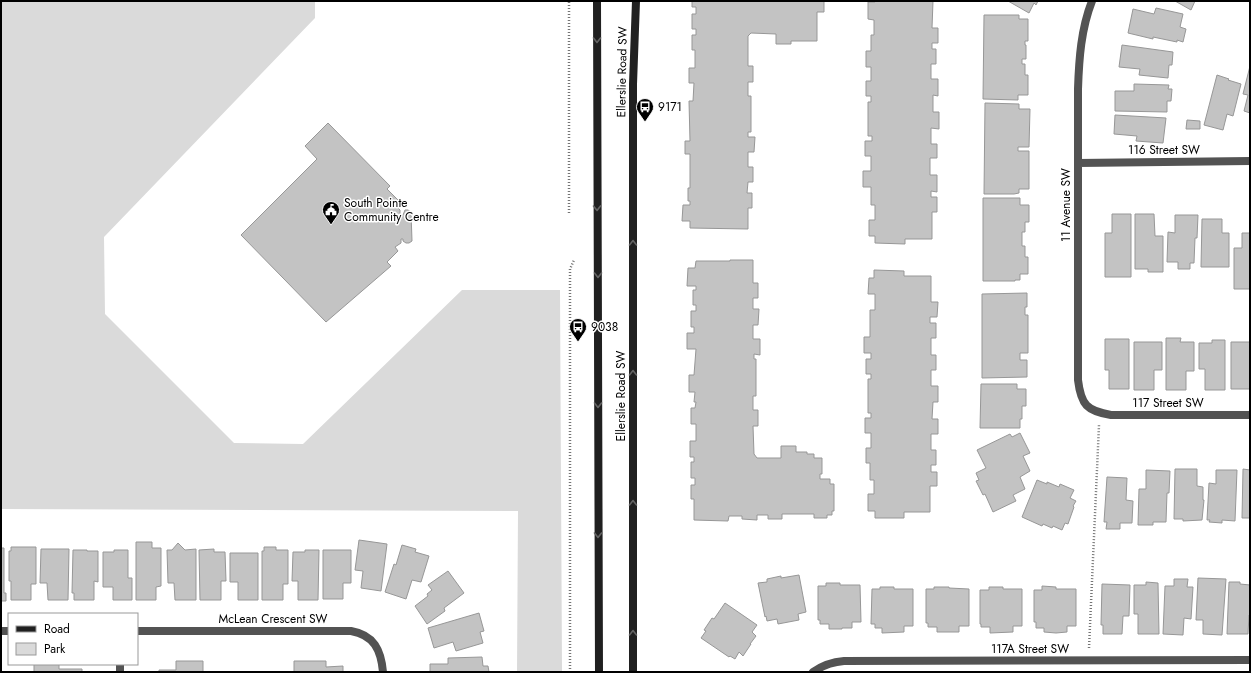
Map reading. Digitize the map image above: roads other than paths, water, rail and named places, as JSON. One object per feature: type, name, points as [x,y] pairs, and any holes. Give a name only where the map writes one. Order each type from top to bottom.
[{"type":"main road","name":"Ellerslie Road SW","points":[[597,1],[599,672]]},
{"type":"main road","name":"Ellerslie Road SW","points":[[633,672],[633,84],[636,1]]},
{"type":"street","name":"11 Avenue SW","points":[[1088,408],[1082,400],[1078,380],[1079,60],[1083,32],[1092,1]]},
{"type":"street","name":"116 Street SW","points":[[1078,163],[1250,161]]},
{"type":"street","name":"117 Street SW","points":[[1088,408],[1099,413],[1122,415],[1250,415]]},
{"type":"street","name":"McLean Crescent SW","points":[[138,631],[342,630],[355,632],[366,636],[372,641],[382,659],[383,672]]},
{"type":"street","name":"117A Street SW","points":[[813,672],[827,664],[844,661],[1250,660]]},
{"type":"place","name":"9171","points":[[645,122]]},
{"type":"place","name":"South Pointe Community Centre","points":[[331,225]]},
{"type":"place","name":"9038","points":[[578,342]]}]
